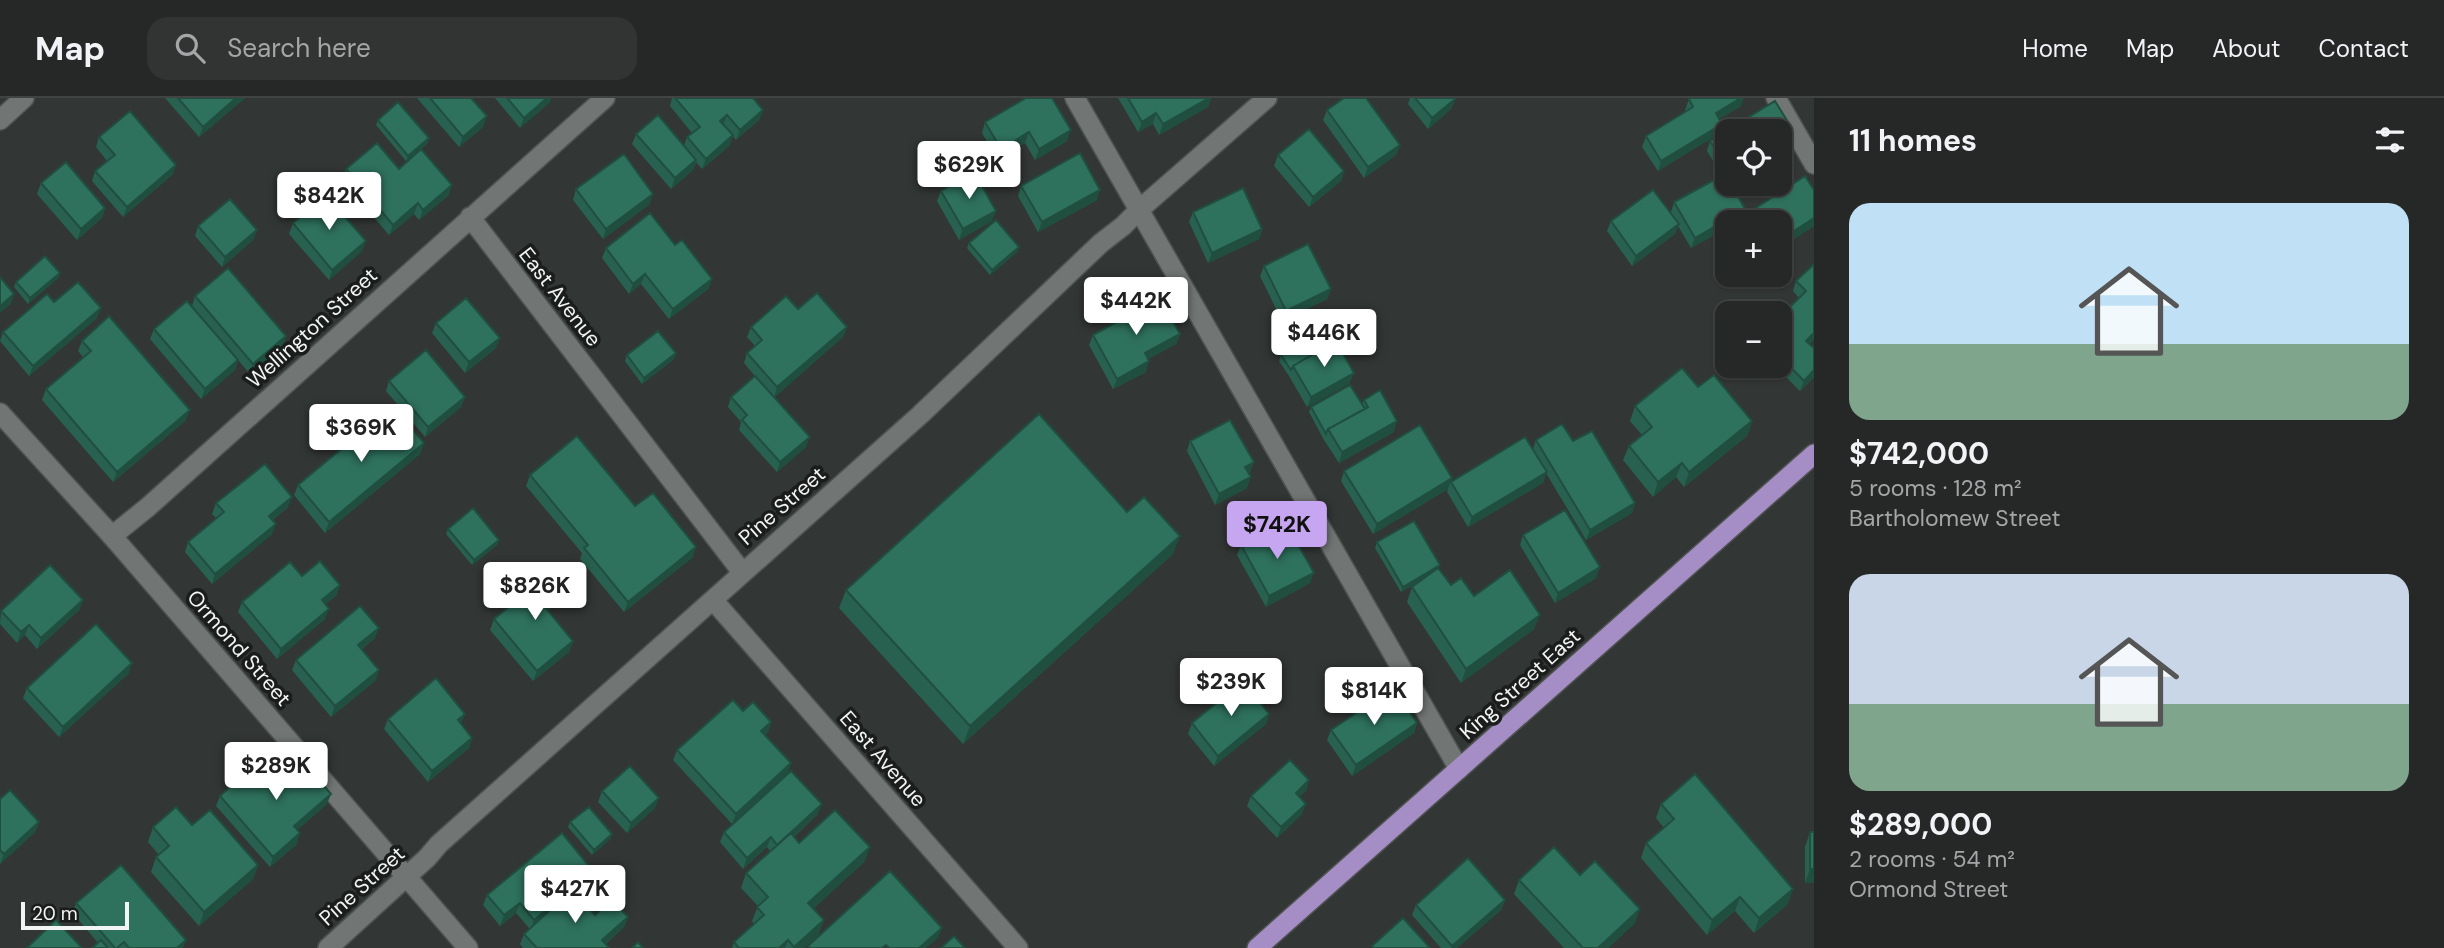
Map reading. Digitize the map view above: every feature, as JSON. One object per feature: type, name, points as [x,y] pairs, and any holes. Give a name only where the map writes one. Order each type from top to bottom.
[{"type":"main road","name":"King Street East","points":[[1257,948],[1814,454]]},
{"type":"street","points":[[0,120],[24,98]]},
{"type":"street","name":"Wellington Street","points":[[112,536],[148,507],[605,98]]},
{"type":"street","points":[[1074,98],[1459,769]]},
{"type":"street","name":"Pine Street","points":[[328,948],[439,844],[920,415],[1140,209],[1267,98]]},
{"type":"street","points":[[1776,98],[1814,164]]},
{"type":"street","name":"East Avenue","points":[[470,217],[742,572]]},
{"type":"street","name":"Ormond Street","points":[[0,412],[112,536],[468,948]]},
{"type":"street","name":"East Avenue","points":[[713,600],[1018,948]]},
{"type":"building","points":[[178,98],[236,98],[203,127]]},
{"type":"building","points":[[430,98],[471,98],[487,116],[463,137]]},
{"type":"building","points":[[507,98],[547,98],[524,118]]},
{"type":"building","points":[[675,98],[753,98],[763,110],[740,130],[727,115],[720,121],[733,135],[706,159],[687,137],[700,127]]},
{"type":"building","points":[[1026,98],[1052,98],[1071,130],[1039,149],[1029,132],[1001,149],[985,122]]},
{"type":"building","points":[[1128,98],[1209,98],[1163,124],[1156,113],[1142,122]]},
{"type":"building","points":[[1344,98],[1366,98],[1400,145],[1368,167],[1327,110]]},
{"type":"building","points":[[1415,98],[1454,98],[1455,99],[1432,118]]},
{"type":"building","points":[[1741,98],[1716,113],[1719,119],[1715,119],[1715,128],[1661,161],[1646,136],[1693,107],[1689,99]]},
{"type":"building","points":[[1775,101],[1786,119],[1746,119]]},
{"type":"building","points":[[398,102],[429,138],[408,156],[378,120]]},
{"type":"building","points":[[130,111],[176,165],[127,207],[95,171],[115,155],[99,137]]},
{"type":"building","points":[[658,115],[696,160],[675,178],[636,134]]},
{"type":"building","points":[[1309,129],[1344,171],[1313,197],[1278,155]]},
{"type":"building","points":[[377,143],[399,169],[421,149],[452,185],[423,210],[418,203],[393,225],[346,169]]},
{"type":"building","points":[[1080,153],[1100,190],[1042,222],[1021,186]]},
{"type":"building","points":[[624,154],[653,194],[606,229],[576,189]]},
{"type":"building","points":[[66,162],[105,208],[81,229],[41,183]]},
{"type":"building","points":[[974,172],[996,211],[963,229],[941,191]]},
{"type":"building","points":[[1805,176],[1814,190],[1814,218],[1792,232],[1792,210],[1753,210],[1774,196],[1792,196],[1792,184]]},
{"type":"building","points":[[1715,179],[1715,196],[1738,196],[1745,209],[1715,210],[1715,226],[1695,238],[1674,202]]},
{"type":"building","points":[[1243,188],[1262,229],[1212,253],[1193,212]]},
{"type":"building","points":[[1653,190],[1679,224],[1636,256],[1611,221]]},
{"type":"building","points":[[326,195],[366,241],[332,270],[293,223]]},
{"type":"building","points":[[230,199],[257,230],[225,257],[198,226]]},
{"type":"building","points":[[650,213],[675,245],[682,240],[712,279],[673,309],[645,274],[633,284],[606,248]]},
{"type":"building","points":[[996,220],[1019,247],[992,270],[969,243]]},
{"type":"building","points":[[1308,244],[1331,289],[1286,311],[1264,266]]},
{"type":"building","points":[[45,256],[60,273],[30,298],[16,282]]},
{"type":"building","points":[[1814,264],[1814,333],[1806,341],[1814,348],[1814,370],[1804,381],[1792,368],[1792,305],[1806,291],[1796,281]]},
{"type":"building","points":[[228,268],[286,336],[253,364],[195,296]]},
{"type":"building","points":[[0,277],[14,294],[0,306]]},
{"type":"building","points":[[78,282],[101,308],[33,366],[3,332],[47,294],[54,302]]},
{"type":"building","points":[[817,293],[847,327],[777,387],[747,353],[762,340],[751,327],[786,296],[798,309]]},
{"type":"building","points":[[466,298],[500,338],[469,362],[436,323]]},
{"type":"building","points":[[1160,298],[1180,334],[1145,353],[1149,361],[1117,379],[1093,335]]},
{"type":"building","points":[[187,301],[238,360],[205,389],[154,329]]},
{"type":"building","points":[[109,316],[190,410],[117,472],[46,389],[91,351],[82,341]]},
{"type":"building","points":[[1349,317],[1358,333],[1337,344],[1336,341],[1293,366],[1291,370],[1281,355]]},
{"type":"building","points":[[658,331],[676,353],[644,378],[627,355]]},
{"type":"building","points":[[1336,341],[1354,373],[1311,397],[1293,366]]},
{"type":"building","points":[[426,350],[465,397],[428,427],[389,381]]},
{"type":"building","points":[[1682,368],[1698,387],[1714,375],[1752,421],[1689,472],[1682,463],[1658,482],[1629,446],[1652,427],[1635,406]]},
{"type":"building","points":[[755,376],[810,437],[780,462],[742,420],[747,415],[731,397]]},
{"type":"building","points":[[1350,385],[1365,409],[1328,429],[1326,434],[1311,407]]},
{"type":"building","points":[[1380,390],[1397,421],[1342,452],[1328,429],[1368,407],[1364,400]]},
{"type":"building","points":[[393,406],[424,443],[329,522],[298,485]]},
{"type":"building","points":[[1039,414],[1127,512],[1144,497],[1180,536],[970,726],[846,590]]},
{"type":"building","points":[[1230,420],[1254,462],[1245,467],[1251,477],[1219,494],[1190,441]]},
{"type":"building","points":[[1562,424],[1573,441],[1592,431],[1635,503],[1590,530],[1536,440]]},
{"type":"building","points":[[1420,425],[1452,478],[1377,524],[1344,471]]},
{"type":"building","points":[[577,436],[635,506],[653,493],[696,547],[628,602],[584,548],[588,545],[530,475]]},
{"type":"building","points":[[1525,437],[1547,472],[1472,517],[1451,482]]},
{"type":"building","points":[[265,464],[292,497],[269,516],[276,524],[215,574],[188,542],[224,512],[216,503]]},
{"type":"building","points":[[473,508],[499,540],[474,560],[448,529]]},
{"type":"building","points":[[1565,510],[1600,567],[1558,593],[1523,535]]},
{"type":"building","points":[[1414,521],[1440,565],[1403,587],[1377,542]]},
{"type":"building","points":[[1274,527],[1284,545],[1295,539],[1314,573],[1269,596],[1241,545]]},
{"type":"building","points":[[320,561],[340,585],[322,600],[329,609],[281,649],[242,602],[290,562],[302,576]]},
{"type":"building","points":[[50,565],[83,600],[41,638],[29,625],[21,632],[1,611]]},
{"type":"building","points":[[540,568],[561,593],[544,606],[573,641],[537,671],[494,619],[527,592],[520,584]]},
{"type":"building","points":[[1438,568],[1451,585],[1461,578],[1474,596],[1510,570],[1540,615],[1466,669],[1412,587]]},
{"type":"building","points":[[360,606],[379,628],[358,645],[379,670],[335,706],[296,660]]},
{"type":"building","points":[[96,624],[132,663],[63,727],[27,688]]},
{"type":"building","points":[[436,678],[465,714],[458,720],[472,738],[432,771],[388,719]]},
{"type":"building","points":[[1243,681],[1269,714],[1218,756],[1192,723]]},
{"type":"building","points":[[1393,688],[1417,723],[1356,765],[1331,730]]},
{"type":"building","points":[[733,700],[743,711],[753,702],[771,722],[761,731],[791,763],[736,814],[677,750]]},
{"type":"building","points":[[294,752],[331,794],[294,826],[300,833],[273,857],[220,796],[247,772],[257,784]]},
{"type":"building","points":[[1290,760],[1309,780],[1296,793],[1306,804],[1281,827],[1251,796]]},
{"type":"building","points":[[630,766],[659,798],[631,823],[602,791]]},
{"type":"building","points":[[791,771],[822,804],[777,845],[771,837],[747,858],[724,832]]},
{"type":"building","points":[[1695,774],[1793,889],[1759,918],[1740,897],[1712,920],[1646,843],[1674,819],[1661,804]]},
{"type":"building","points":[[10,790],[39,822],[4,854],[0,850],[0,799]]},
{"type":"building","points":[[176,807],[192,825],[210,810],[258,865],[204,912],[156,857],[169,846],[153,827]]},
{"type":"building","points":[[589,807],[612,834],[594,850],[570,822]]},
{"type":"building","points":[[835,810],[870,847],[808,903],[824,920],[794,947],[788,940],[779,948],[739,948],[734,942],[764,915],[757,907],[768,897],[746,873],[791,833],[799,843]]},
{"type":"building","points":[[1810,832],[1814,832],[1814,869],[1810,869]]},
{"type":"building","points":[[562,833],[593,871],[534,920],[520,903],[504,915],[487,895]]},
{"type":"building","points":[[1554,847],[1580,875],[1595,861],[1640,909],[1598,948],[1583,948],[1519,880]]},
{"type":"building","points":[[1468,858],[1505,900],[1452,946],[1416,905]]},
{"type":"building","points":[[121,865],[186,940],[177,948],[129,948],[124,942],[115,948],[76,903]]},
{"type":"building","points":[[890,871],[942,928],[919,948],[889,948],[886,945],[882,948],[808,946]]},
{"type":"building","points":[[572,890],[595,915],[612,900],[628,917],[602,940],[609,948],[537,948],[524,934]]},
{"type":"building","points":[[1403,918],[1430,948],[1372,946]]},
{"type":"building","points":[[56,920],[82,948],[27,948]]},
{"type":"building","points":[[954,936],[965,948],[941,948]]},
{"type":"building","points":[[101,940],[108,948],[92,948]]},
{"type":"building","points":[[638,942],[643,948],[632,948]]}]
